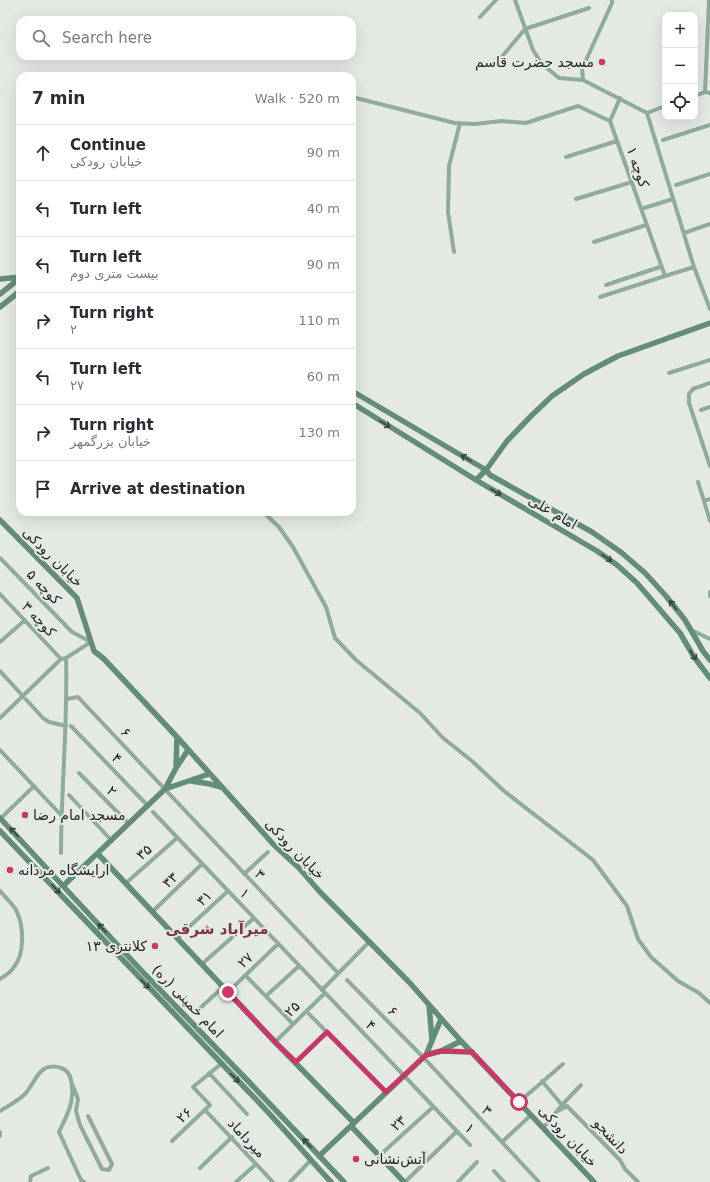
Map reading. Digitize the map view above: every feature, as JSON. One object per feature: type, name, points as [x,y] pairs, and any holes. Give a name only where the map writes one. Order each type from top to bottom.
[{"type":"main road","points":[[0,279],[16,278]]},
{"type":"main road","points":[[0,294],[16,281]]},
{"type":"main road","points":[[0,307],[16,294]]},
{"type":"main road","points":[[476,480],[486,470],[507,441],[531,416],[552,396],[584,374],[618,356],[710,323]]},
{"type":"main road","name":"امام علی","points":[[356,393],[486,470],[490,475],[592,532],[622,553],[645,573],[666,596],[691,630],[702,651],[710,660]]},
{"type":"main road","name":"امام علی","points":[[356,405],[476,480],[597,551],[617,565],[637,584],[680,633],[694,658],[710,678]]},
{"type":"main road","name":"خیابان رودکی","points":[[0,520],[77,598],[94,650],[177,737],[274,845],[429,1004],[461,1041],[594,1182]]},
{"type":"main road","points":[[176,768],[177,737]]},
{"type":"main road","points":[[63,886],[165,789],[188,750]]},
{"type":"main road","points":[[165,789],[209,774]]},
{"type":"main road","points":[[188,781],[210,784],[222,788]]},
{"type":"main road","name":"امام خمینی (ره)","points":[[0,818],[139,968],[344,1182]]},
{"type":"main road","name":"امام خمینی (ره)","points":[[0,831],[221,1064],[246,1088],[331,1182]]},
{"type":"main road","points":[[98,854],[275,1042],[296,1062],[379,1156],[405,1182]]},
{"type":"main road","points":[[429,1004],[432,1041]]},
{"type":"main road","points":[[425,1057],[441,1019]]},
{"type":"main road","points":[[319,1156],[425,1057],[461,1041]]},
{"type":"main road","points":[[441,1051],[472,1052]]},
{"type":"main road","points":[[246,1088],[251,1084]]},
{"type":"street","points":[[480,17],[496,0]]},
{"type":"street","points":[[515,0],[534,50],[540,61],[548,70],[559,78],[583,80],[647,113],[694,267],[710,309]]},
{"type":"street","points":[[583,80],[582,69],[612,0]]},
{"type":"street","points":[[698,95],[708,93],[709,0]]},
{"type":"street","points":[[495,65],[525,29],[589,8]]},
{"type":"street","points":[[356,98],[460,123],[475,124],[501,121],[526,124],[578,106],[610,121],[620,98]]},
{"type":"street","points":[[647,113],[662,107]]},
{"type":"street","name":"کوچه ۱","points":[[610,121],[664,276]]},
{"type":"street","points":[[454,252],[448,212],[449,166],[460,123]]},
{"type":"street","points":[[663,140],[710,125]]},
{"type":"street","points":[[566,157],[617,141]]},
{"type":"street","points":[[676,185],[710,174]]},
{"type":"street","points":[[576,199],[632,182]]},
{"type":"street","points":[[641,209],[673,199]]},
{"type":"street","points":[[684,233],[710,224]]},
{"type":"street","points":[[594,242],[646,225]]},
{"type":"street","points":[[606,285],[660,267]]},
{"type":"street","points":[[600,297],[694,267]]},
{"type":"street","points":[[669,372],[710,360]]},
{"type":"street","points":[[710,383],[693,389],[689,394],[689,403],[710,466]]},
{"type":"street","points":[[702,410],[710,407]]},
{"type":"street","points":[[698,482],[710,521]]},
{"type":"street","points":[[704,501],[710,499]]},
{"type":"street","points":[[267,516],[279,527],[293,547],[326,607],[336,638],[356,660],[420,713],[443,738],[472,760],[504,791],[593,860],[627,906],[638,939],[651,957],[678,981],[699,993],[710,1003]]},
{"type":"street","name":"کوچه ۵","points":[[0,558],[72,632],[91,642]]},
{"type":"street","name":"کوچه ۳","points":[[0,594],[61,659]]},
{"type":"street","points":[[0,642],[25,620]]},
{"type":"street","points":[[691,630],[710,639]]},
{"type":"street","points":[[0,718],[61,659],[66,658],[91,642]]},
{"type":"street","points":[[61,853],[61,815],[67,698],[66,658]]},
{"type":"street","points":[[0,671],[43,718],[49,722],[66,726]]},
{"type":"street","name":"۶","points":[[67,698],[78,697],[165,789]]},
{"type":"street","name":"۴","points":[[71,726],[148,806]]},
{"type":"street","points":[[0,750],[61,815]]},
{"type":"street","name":"۲","points":[[79,773],[129,824]]},
{"type":"street","points":[[0,818],[34,786]]},
{"type":"street","name":"۳","points":[[165,789],[338,973]]},
{"type":"street","points":[[69,795],[112,841]]},
{"type":"street","name":"۱","points":[[153,812],[323,992]]},
{"type":"street","name":"۳۵","points":[[126,883],[177,838]]},
{"type":"street","points":[[244,874],[268,852]]},
{"type":"street","name":"۳۳","points":[[152,912],[202,864]]},
{"type":"street","points":[[0,891],[16,910],[20,919],[22,937],[20,956],[17,962],[14,967],[0,979]]},
{"type":"street","name":"۳۱","points":[[177,938],[228,891]]},
{"type":"street","points":[[202,964],[254,918]]},
{"type":"street","name":"۲۵","points":[[275,1042],[323,992],[338,973],[369,942]]},
{"type":"street","name":"۲۷","points":[[197,1011],[278,944]]},
{"type":"street","points":[[266,996],[299,966]]},
{"type":"street","points":[[248,978],[293,1024]]},
{"type":"street","name":"۶","points":[[347,980],[425,1057]]},
{"type":"street","name":"۴","points":[[323,992],[404,1076]]},
{"type":"street","points":[[309,1014],[386,1092]]},
{"type":"street","points":[[296,1062],[327,1032]]},
{"type":"street","name":"۳","points":[[425,1057],[502,1142]]},
{"type":"street","points":[[221,1064],[209,1073],[247,1114]]},
{"type":"street","points":[[519,1102],[563,1064]]},
{"type":"street","points":[[0,1111],[25,1094],[45,1068],[59,1067],[66,1069],[78,1099],[76,1111],[80,1125],[102,1169],[108,1170],[112,1164],[88,1116]]},
{"type":"street","name":"۲۶","points":[[172,1141],[210,1104],[193,1087],[209,1073]]},
{"type":"street","name":"۱","points":[[404,1076],[470,1145]]},
{"type":"street","points":[[542,1081],[562,1105]]},
{"type":"street","points":[[71,1082],[71,1104],[59,1132],[81,1180],[84,1182]]},
{"type":"street","points":[[543,1128],[581,1085]]},
{"type":"street","name":"دانشجو","points":[[556,1112],[567,1106],[620,1160],[624,1169],[638,1182]]},
{"type":"street","name":"۲۳","points":[[379,1156],[433,1107]]},
{"type":"street","name":"میرداماد","points":[[205,1110],[273,1182]]},
{"type":"street","points":[[531,1115],[502,1142],[539,1182]]},
{"type":"street","points":[[405,1182],[457,1131]]},
{"type":"street","points":[[200,1168],[232,1137]]},
{"type":"street","points":[[290,1182],[311,1160]]},
{"type":"street","points":[[458,1182],[477,1162]]},
{"type":"street","points":[[236,1182],[256,1164]]},
{"type":"street","points":[[30,1182],[30,1176],[48,1168]]},
{"type":"street","points":[[494,1171],[504,1182]]},
{"type":"place","name":"مسجد حضرت قاسم","points":[[602,62]]},
{"type":"place","name":"مسجد امام رضا","points":[[25,815]]},
{"type":"place","name":"ارایشگاه مردانه","points":[[10,870]]},
{"type":"place","name":"کلانتری ۱۳","points":[[155,946]]},
{"type":"place","name":"آتش‌نشانی","points":[[356,1159]]},
{"type":"district","name":"میرآباد شرقی","points":[[217,929]]},
{"type":"route","points":[[228,992],[296,1062],[327,1032],[386,1092],[426,1055],[441,1051],[472,1052],[519,1102]]}]
